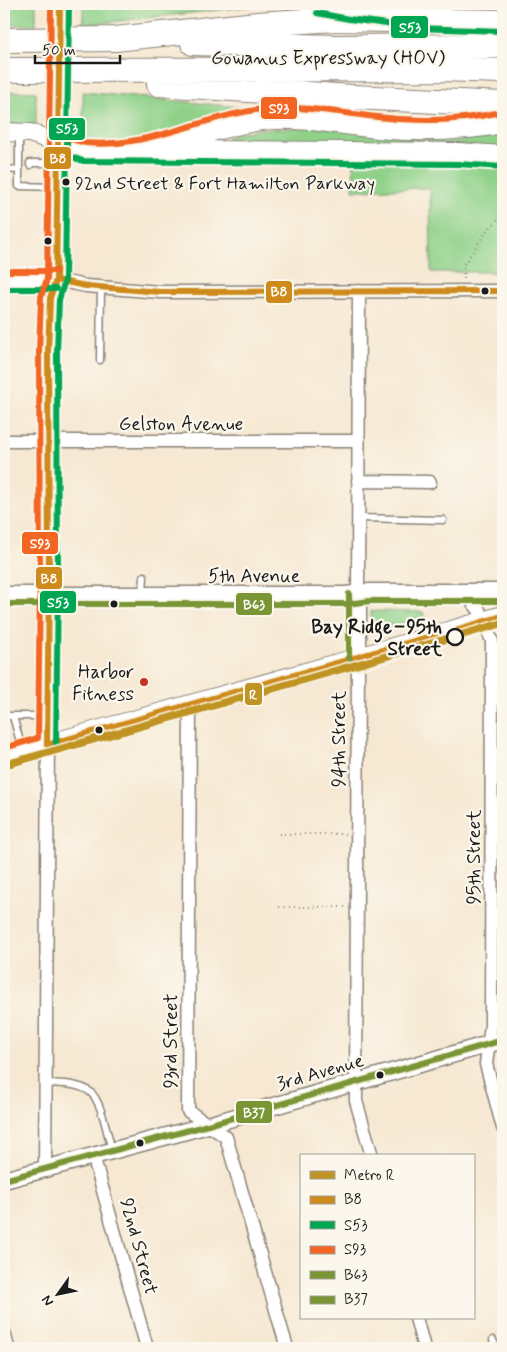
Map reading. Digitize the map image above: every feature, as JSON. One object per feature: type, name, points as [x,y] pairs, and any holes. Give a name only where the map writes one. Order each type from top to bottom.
[{"type":"highway","points":[[319,4],[418,20]]},
{"type":"highway","points":[[89,40],[257,24],[337,19],[503,22]]},
{"type":"highway","points":[[4,40],[89,40],[336,47],[503,46]]},
{"type":"highway","name":"Gowanus Expressway (HOV)","points":[[4,56],[363,59],[503,58]]},
{"type":"highway","points":[[100,69],[129,81],[503,104]]},
{"type":"highway","points":[[4,70],[440,69],[503,71]]},
{"type":"highway","points":[[132,151],[238,122],[272,117],[312,118],[379,126],[432,129],[503,122]]},
{"type":"highway","points":[[58,143],[84,152],[458,155],[503,158]]},
{"type":"main road","points":[[4,280],[56,280],[60,4]]},
{"type":"main road","points":[[11,132],[30,133],[58,143]]},
{"type":"main road","points":[[13,754],[494,618]]},
{"type":"street","points":[[44,1169],[49,595],[48,442],[50,298],[56,280],[86,286],[160,292],[503,292]]},
{"type":"street","name":"94th Street","points":[[359,291],[356,1101],[371,1154]]},
{"type":"street","name":"Gelston Avenue","points":[[4,441],[358,441]]},
{"type":"street","points":[[358,481],[430,482]]},
{"type":"street","name":"5th Avenue","points":[[4,595],[336,596],[370,592],[503,592]]},
{"type":"street","name":"95th Street","points":[[464,592],[479,610],[494,618],[492,641],[491,1025],[496,1042],[486,1064],[503,1128]]},
{"type":"street","name":"93rd Street","points":[[190,705],[188,1111],[226,1137],[286,1348]]},
{"type":"street","name":"3rd Avenue","points":[[4,1180],[496,1042]]},
{"type":"street","name":"92nd Street","points":[[93,1155],[147,1348]]},
{"type":"street","points":[[417,1320],[424,1348]]},
{"type":"street","points":[[4,1332],[8,1348]]},
{"type":"lane","points":[[11,132],[18,162],[19,186],[30,183],[58,188]]},
{"type":"lane","points":[[4,170],[18,162],[30,164],[58,143]]},
{"type":"lane","points":[[100,360],[101,287]]},
{"type":"lane","points":[[358,518],[443,520]]},
{"type":"lane","points":[[143,595],[144,576]]},
{"type":"lane","points":[[4,716],[48,716]]},
{"type":"lane","points":[[13,716],[13,754]]},
{"type":"lane","points":[[45,1084],[70,1084],[89,1091],[96,1099],[112,1150]]},
{"type":"lane","points":[[493,1340],[496,1348]]},
{"type":"path","points":[[464,291],[464,264],[486,232],[503,214]]},
{"type":"path","points":[[279,834],[357,834]]},
{"type":"path","points":[[279,907],[357,907]]},
{"type":"green space","points":[[4,4],[36,4],[36,25],[4,25]]},
{"type":"green space","points":[[83,4],[274,4],[83,25]]},
{"type":"green space","points":[[4,91],[36,92],[36,125],[4,124]]},
{"type":"green space","points":[[83,92],[239,107],[241,114],[136,141],[83,145]]},
{"type":"green space","points":[[310,127],[503,131],[503,148],[318,145],[317,141],[230,141],[227,138],[229,135],[260,129]]},
{"type":"green space","points":[[354,161],[503,163],[503,272],[431,272],[430,188],[353,190]]},
{"type":"green space","points":[[371,611],[423,612],[424,617],[371,632]]},
{"type":"metro line","name":"R","points":[[4,765],[503,623]]},
{"type":"transit line","name":"S93","points":[[4,748],[38,738],[40,582],[39,352],[41,297],[47,279],[51,4]]},
{"type":"transit line","name":"B8","points":[[60,4],[56,280],[50,298],[48,352],[49,582],[47,745],[439,634]]},
{"type":"transit line","name":"S53","points":[[6,765],[50,753],[54,751],[56,746],[58,582],[57,352],[59,300],[65,280],[69,4]]},
{"type":"transit line","name":"S53","points":[[317,13],[417,28],[503,31]]},
{"type":"transit line","name":"S93","points":[[61,135],[86,143],[133,141],[225,116],[271,108],[311,109],[392,119],[424,120],[455,119],[501,112]]},
{"type":"transit line","name":"S53","points":[[55,151],[83,161],[458,164],[502,167]]},
{"type":"transit line","name":"S93","points":[[4,271],[56,271]]},
{"type":"transit line","name":"B8","points":[[56,280],[86,286],[160,292],[503,291]]},
{"type":"transit line","name":"S53","points":[[4,289],[56,289]]},
{"type":"transit line","name":"B63","points":[[349,594],[349,659],[351,664],[356,667],[503,625]]},
{"type":"transit line","name":"B63","points":[[4,604],[346,604],[371,601],[503,601]]},
{"type":"transit line","name":"B8","points":[[459,629],[503,616]]},
{"type":"transit line","name":"B37","points":[[4,1180],[208,1125],[503,1040]]},
{"type":"place","name":"92nd Street & Fort Hamilton Parkway","points":[[66,182]]},
{"type":"place","name":"Bay Ridge–95th Street","points":[[455,637]]},
{"type":"place","name":"Harbor Fitness","points":[[144,682]]}]
